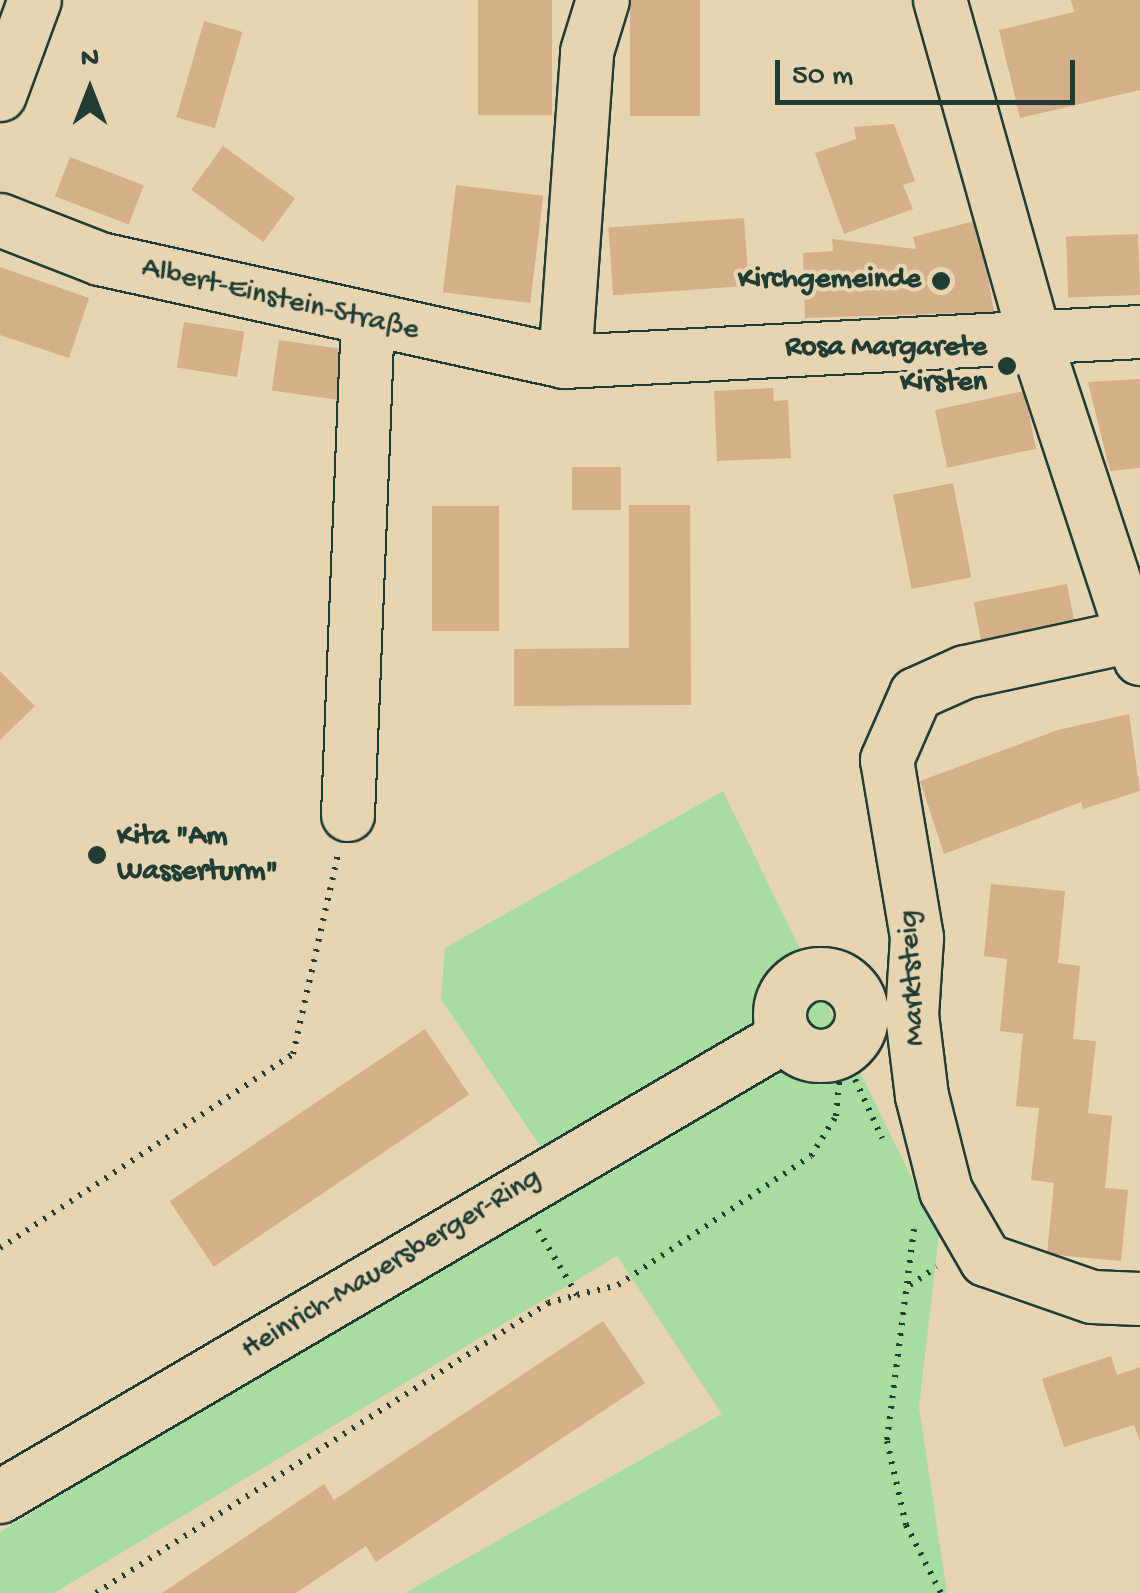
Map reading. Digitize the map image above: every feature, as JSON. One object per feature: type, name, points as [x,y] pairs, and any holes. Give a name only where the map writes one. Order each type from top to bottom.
[{"type":"street","points":[[0,95],[34,0]]},
{"type":"street","points":[[565,362],[587,52],[603,0]]},
{"type":"street","name":"Marktsteig","points":[[940,0],[1035,339],[1136,648],[964,672],[916,694],[887,760],[917,938],[912,1015],[922,1096],[946,1191],[986,1260],[1092,1296],[1140,1299]]},
{"type":"street","name":"Albert-Einstein-Straße","points":[[0,220],[100,259],[368,324],[565,362],[1140,332]]},
{"type":"street","points":[[348,815],[368,324]]},
{"type":"street","points":[[830,975],[854,991],[862,1015],[842,1051],[813,1056],[786,1036],[780,1015],[791,987],[830,975]]},
{"type":"street","name":"Heinrich-Mauersberger-Ring","points":[[0,1497],[515,1190],[786,1036]]},
{"type":"path","points":[[0,1248],[294,1054],[348,815]]},
{"type":"path","points":[[842,1051],[888,1153]]},
{"type":"path","points":[[96,1593],[548,1303],[618,1284],[811,1156],[836,1116],[842,1051]]},
{"type":"path","points":[[515,1190],[577,1295]]},
{"type":"path","points":[[912,1210],[887,1442],[906,1525],[941,1593]]},
{"type":"green space","points":[[723,791],[939,1234],[919,1407],[947,1593],[405,1593],[722,1414],[617,1256],[54,1593],[0,1593],[0,1532],[567,1186],[441,999],[445,948]]},
{"type":"building","points":[[478,0],[552,0],[552,115],[478,115]]},
{"type":"building","points":[[630,0],[700,0],[700,116],[630,116]]},
{"type":"building","points":[[1071,0],[1140,0],[1140,90],[1020,118],[999,30],[1074,12]]},
{"type":"building","points":[[204,21],[242,32],[215,128],[176,117]]},
{"type":"building","points":[[894,124],[915,181],[903,185],[913,209],[844,234],[815,153],[856,139],[854,127]]},
{"type":"building","points":[[223,146],[295,198],[263,242],[191,190]]},
{"type":"building","points":[[70,157],[144,185],[129,225],[55,196]]},
{"type":"building","points":[[456,185],[543,196],[530,303],[443,292]]},
{"type":"building","points":[[744,218],[749,286],[613,295],[608,227]]},
{"type":"building","points":[[978,220],[994,312],[805,318],[803,253],[833,251],[832,239],[916,249],[913,237]]},
{"type":"building","points":[[1138,234],[1140,295],[1068,297],[1066,237]]},
{"type":"building","points":[[0,267],[89,298],[69,358],[0,335]]},
{"type":"building","points":[[184,322],[244,332],[237,377],[177,367]]},
{"type":"building","points":[[279,340],[351,350],[344,401],[272,391]]},
{"type":"building","points":[[1140,379],[1140,468],[1110,471],[1088,382]]},
{"type":"building","points":[[773,388],[774,401],[788,400],[791,458],[717,461],[714,391]]},
{"type":"building","points":[[1024,391],[1036,449],[947,468],[935,410]]},
{"type":"building","points":[[572,467],[621,467],[621,510],[572,510]]},
{"type":"building","points":[[953,483],[971,577],[911,589],[893,495]]},
{"type":"building","points":[[629,505],[690,505],[691,705],[514,706],[514,649],[629,648]]},
{"type":"building","points":[[432,506],[499,506],[499,631],[432,631]]},
{"type":"building","points":[[1067,584],[1077,636],[984,654],[974,602]]},
{"type":"building","points":[[0,671],[35,706],[0,740]]},
{"type":"building","points":[[1129,714],[1140,791],[1083,809],[1081,802],[944,854],[920,781],[1058,730]]},
{"type":"building","points":[[991,884],[1065,891],[1058,963],[1080,966],[1073,1039],[1096,1041],[1088,1113],[1112,1116],[1105,1188],[1128,1190],[1121,1261],[1047,1254],[1054,1183],[1031,1180],[1039,1108],[1016,1106],[1023,1034],[1000,1031],[1007,959],[984,956]]},
{"type":"building","points":[[425,1029],[469,1094],[214,1267],[170,1201]]},
{"type":"building","points":[[603,1321],[645,1383],[376,1562],[366,1546],[296,1593],[162,1593],[324,1484],[334,1500]]},
{"type":"building","points":[[1111,1356],[1117,1375],[1140,1367],[1140,1442],[1134,1425],[1064,1447],[1042,1379]]},
{"type":"place","name":"Kirchgemeinde","points":[[941,281]]},
{"type":"place","name":"Rosa Margarete Kirsten","points":[[1007,366]]},
{"type":"place","name":"Kita \"Am Wasserturm\"","points":[[97,855]]}]
